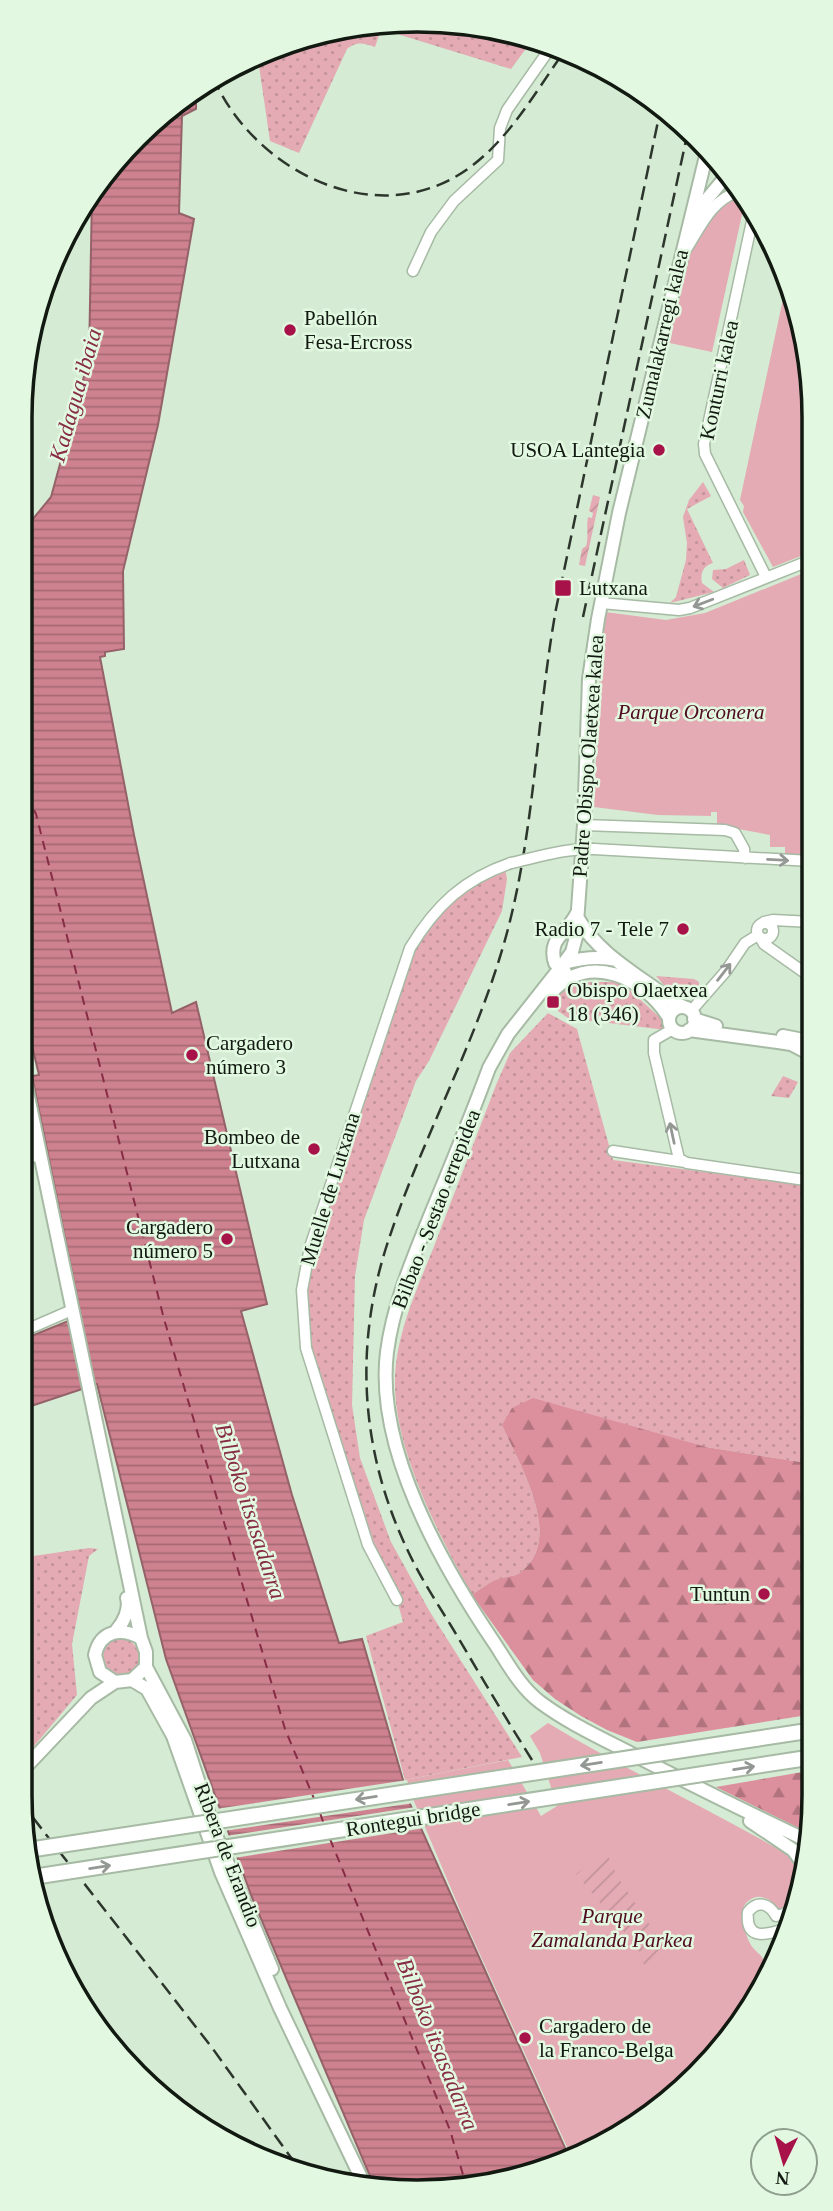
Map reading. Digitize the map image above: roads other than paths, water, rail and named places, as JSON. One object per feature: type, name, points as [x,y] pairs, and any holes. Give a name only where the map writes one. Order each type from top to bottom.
[{"type":"highway","name":"Rontegui bridge","points":[[36,1849],[802,1732]]},
{"type":"highway","name":"Rontegui bridge","points":[[41,1877],[802,1759]]},
{"type":"main road","name":"Zumalakarregi kalea","points":[[601,603],[619,513],[705,162]]},
{"type":"main road","points":[[679,271],[694,220],[721,181]]},
{"type":"main road","name":"Padre Obispo Olaetxea kalea","points":[[567,970],[579,938],[589,679],[601,603]]},
{"type":"main road","points":[[579,915],[585,930],[618,967],[662,1007],[669,1027],[681,1032],[690,1017]]},
{"type":"main road","points":[[579,915],[572,925],[556,937],[552,954],[555,963],[567,970],[583,958],[604,957],[673,1002],[690,1017],[791,1044],[802,1050]]},
{"type":"main road","name":"Bilbao - Sestao errepidea","points":[[567,970],[489,1068],[401,1292],[392,1326],[386,1381],[388,1407],[402,1462],[429,1535],[471,1609],[516,1676],[538,1700],[567,1719],[712,1796],[799,1837]]},
{"type":"main road","points":[[669,1027],[676,1008],[707,1025],[802,1041]]},
{"type":"main road","points":[[32,1114],[146,1652],[146,1667],[132,1680],[115,1682],[91,1698],[32,1760]]},
{"type":"main road","points":[[107,1470],[109,1523],[129,1605],[116,1631]]},
{"type":"main road","points":[[91,1698],[100,1672],[95,1655],[97,1647],[108,1634],[116,1631],[124,1631],[141,1638]]},
{"type":"main road","name":"Ribera de Erandio","points":[[146,1667],[185,1740],[215,1833],[258,1931],[301,2048]]},
{"type":"main road","points":[[100,1672],[115,1682]]},
{"type":"main road","name":"Ribera de Erandio","points":[[132,1680],[147,1689],[173,1736],[221,1872],[360,2175]]},
{"type":"main road","name":"Bilbao - Sestao errepidea","points":[[712,1796],[793,1850],[796,1855]]},
{"type":"street","points":[[413,271],[430,232],[454,201],[498,160],[500,128],[507,110],[546,54]]},
{"type":"street","points":[[686,249],[711,211],[724,196],[730,194]]},
{"type":"street","name":"Konturri kalea","points":[[751,226],[705,454],[766,577]]},
{"type":"street","points":[[601,603],[678,610],[690,608],[802,563]]},
{"type":"street","points":[[584,825],[735,832],[741,841],[744,858]]},
{"type":"street","name":"Muelle de Lutxana","points":[[397,1600],[368,1545],[306,1348],[302,1290],[310,1248],[410,948],[431,917],[475,877],[511,863],[555,855],[573,848],[802,861]]},
{"type":"street","points":[[690,1017],[745,943],[759,936],[768,939],[773,933],[772,925],[764,922],[802,921]]},
{"type":"street","points":[[759,936],[770,948],[802,971]]},
{"type":"street","points":[[669,1027],[654,1040],[657,1065],[676,1150],[679,1159],[687,1163]]},
{"type":"street","points":[[612,1151],[802,1179]]},
{"type":"street","points":[[32,1156],[41,1157]]},
{"type":"street","points":[[32,1328],[73,1314]]},
{"type":"street","points":[[776,1931],[758,1934],[752,1931],[748,1912],[755,1904],[762,1903],[776,1916],[782,1914]]},
{"type":"water","name":"Bilboko itsasadarra","points":[[196,101],[196,109],[182,116],[179,213],[194,219],[158,425],[123,571],[124,649],[105,652],[105,656],[100,657],[172,1013],[196,1002],[267,1304],[241,1311],[292,1495],[339,1643],[362,1639],[410,1804],[566,2149],[492,2172],[416,2180],[370,2176],[251,1895],[166,1659],[97,1384],[32,1406],[32,1336],[81,1316],[32,1076],[39,1075],[32,1045],[32,520],[51,497],[89,358],[92,210],[111,182],[144,144]]},
{"type":"railway","points":[[218,87],[232,111],[258,141],[288,165],[322,183],[359,193],[396,195],[434,187],[469,168],[509,129],[559,59]]},
{"type":"railway","points":[[532,1760],[407,1549],[380,1477],[372,1440],[366,1365],[375,1289],[385,1251],[486,997],[511,917],[527,830],[556,609],[659,118]]},
{"type":"railway","points":[[583,617],[686,141]]},
{"type":"railway","points":[[32,1816],[213,2049],[292,2158]]},
{"type":"place","name":"Pabellón Fesa-Ercross","points":[[290,330]]},
{"type":"place","name":"USOA Lantegia","points":[[659,450]]},
{"type":"place","name":"Lutxana","points":[[563,588]]},
{"type":"place","name":"Radio 7 - Tele 7","points":[[683,929]]},
{"type":"place","name":"Obispo Olaetxea 18 (346)","points":[[553,1002]]},
{"type":"place","name":"Cargadero número 3","points":[[192,1055]]},
{"type":"place","name":"Bombeo de Lutxana","points":[[314,1149]]},
{"type":"place","name":"Cargadero número 5","points":[[227,1239]]},
{"type":"place","name":"Tuntun","points":[[764,1594]]},
{"type":"place","name":"Cargadero de la Franco-Belga","points":[[525,2038]]},
{"type":"water label","name":"Kadagua ibaia","points":[[75,395]]},
{"type":"park label","name":"Parque Orconera","points":[[691,712]]},
{"type":"park label","name":"Parque Zamalanda Parkea","points":[[612,1928]]}]
